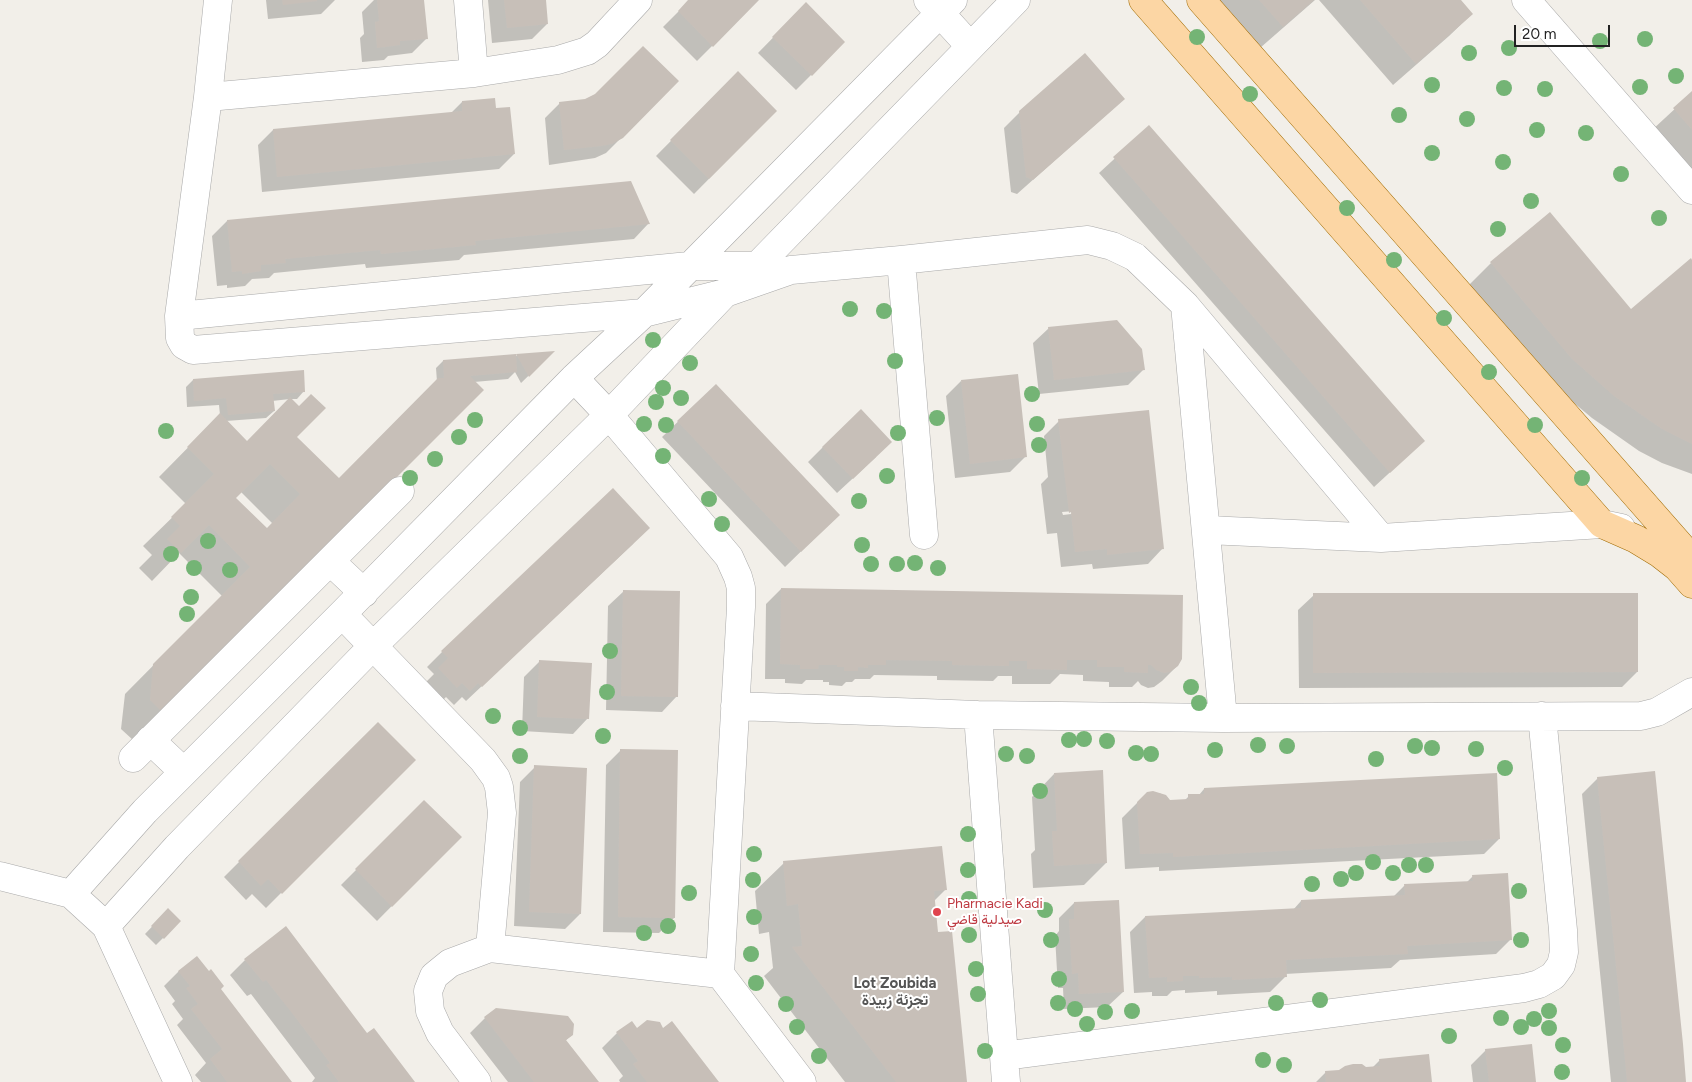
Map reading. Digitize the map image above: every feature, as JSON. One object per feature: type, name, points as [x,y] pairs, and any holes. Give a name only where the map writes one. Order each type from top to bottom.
[{"type":"main road","points":[[1143,0],[1602,524],[1636,539],[1659,553],[1678,567],[1692,584]]},
{"type":"main road","points":[[1201,0],[1688,548]]},
{"type":"street","points":[[218,0],[208,97],[179,316],[179,334],[184,346],[193,350],[644,313],[725,293],[792,270]]},
{"type":"street","points":[[468,0],[474,73]]},
{"type":"street","points":[[208,97],[474,73],[558,60],[587,51],[607,34],[638,0]]},
{"type":"street","points":[[106,926],[177,847],[374,646],[609,415],[725,293],[758,265],[1016,0]]},
{"type":"street","points":[[1526,0],[1692,190]]},
{"type":"street","points":[[71,894],[144,811],[364,593],[574,378],[644,313],[940,4],[970,46]]},
{"type":"street","points":[[179,316],[689,266],[758,265],[792,270],[1088,240],[1112,246],[1135,257],[1185,304],[1381,538]]},
{"type":"street","points":[[901,260],[924,535]]},
{"type":"street","points":[[1185,304],[1223,718]]},
{"type":"street","points":[[574,378],[609,415],[734,566],[741,588],[720,974],[802,1082]]},
{"type":"street","points":[[184,772],[142,749],[400,491]]},
{"type":"street","points":[[1207,530],[1381,538],[1602,524],[1688,548]]},
{"type":"street","points":[[330,561],[364,593]]},
{"type":"street","points":[[342,614],[483,760],[499,787],[502,813],[490,948]]},
{"type":"street","points":[[735,706],[978,716],[1223,718],[1641,716],[1657,712],[1692,692]]},
{"type":"street","points":[[978,716],[1005,1069],[1516,989],[1538,984],[1553,976],[1561,966],[1564,945],[1542,716]]},
{"type":"street","points":[[0,876],[71,894],[106,926],[178,1082]]},
{"type":"street","points":[[477,1082],[440,1033],[430,1011],[428,991],[434,976],[450,963],[490,948],[720,974]]},
{"type":"building","points":[[282,0],[317,0],[317,1],[283,5]]},
{"type":"building","points":[[377,0],[424,0],[428,39],[400,41],[400,45],[377,48],[375,22],[379,21]]},
{"type":"building","points":[[504,0],[546,0],[548,24],[507,28]]},
{"type":"building","points":[[688,0],[759,0],[713,47],[678,11]]},
{"type":"building","points":[[1259,0],[1314,0],[1283,27]]},
{"type":"building","points":[[1360,0],[1461,0],[1473,14],[1416,64]]},
{"type":"building","points":[[806,2],[845,42],[812,76],[772,37]]},
{"type":"building","points":[[643,46],[679,81],[623,138],[612,144],[564,150],[559,102],[585,99],[595,94]]},
{"type":"building","points":[[1085,53],[1125,99],[1033,180],[1026,177],[1019,111]]},
{"type":"building","points":[[738,71],[777,111],[709,179],[670,140]]},
{"type":"building","points":[[1692,91],[1692,130],[1673,108]]},
{"type":"building","points":[[495,98],[496,108],[510,107],[515,154],[277,177],[273,129],[462,111],[462,101]]},
{"type":"building","points":[[1149,125],[1425,441],[1390,473],[1113,157]]},
{"type":"building","points":[[631,181],[650,224],[475,241],[476,245],[381,254],[380,250],[285,259],[286,263],[261,265],[261,271],[242,274],[242,271],[232,272],[227,220]]},
{"type":"building","points":[[1550,212],[1631,309],[1691,258],[1692,444],[1662,429],[1614,396],[1572,359],[1490,262]]},
{"type":"building","points":[[1117,320],[1142,349],[1145,370],[1054,380],[1048,327]]},
{"type":"building","points":[[555,351],[529,377],[516,354]]},
{"type":"building","points":[[516,354],[517,372],[470,376],[484,390],[162,712],[150,700],[153,664],[250,567],[209,525],[181,553],[167,539],[180,526],[171,517],[214,474],[187,447],[220,413],[247,441],[290,397],[299,406],[311,394],[326,408],[297,437],[339,478],[438,378],[444,378],[443,360]],"holes":[[[270,464],[300,494],[267,528],[236,498]]]},
{"type":"building","points":[[304,370],[305,392],[273,394],[275,411],[228,415],[226,398],[194,401],[193,379]]},
{"type":"building","points":[[1018,374],[1027,457],[970,464],[961,380]]},
{"type":"building","points":[[716,384],[840,515],[801,552],[677,421]]},
{"type":"building","points":[[861,409],[892,442],[853,479],[822,447]]},
{"type":"building","points":[[1149,410],[1164,549],[1107,555],[1107,549],[1075,552],[1058,419]]},
{"type":"building","points":[[613,488],[650,528],[482,687],[478,683],[470,691],[462,683],[457,688],[438,668],[448,658],[441,651]]},
{"type":"building","points":[[781,588],[1183,595],[1182,659],[1178,666],[1170,672],[1164,673],[1156,670],[1151,665],[1148,665],[1148,673],[1124,672],[1124,667],[1097,667],[1097,660],[1067,660],[1067,670],[1027,669],[1027,661],[1009,661],[1009,666],[952,665],[952,661],[886,660],[886,665],[868,665],[868,668],[858,667],[858,671],[844,671],[844,667],[837,667],[837,665],[819,665],[818,669],[800,669],[800,665],[780,664]]},
{"type":"building","points":[[623,590],[680,591],[678,697],[621,696]]},
{"type":"building","points":[[1313,593],[1638,593],[1638,672],[1313,673]]},
{"type":"building","points":[[539,660],[592,663],[589,719],[537,717]]},
{"type":"building","points":[[378,722],[416,760],[282,894],[268,879],[261,886],[238,861]]},
{"type":"building","points":[[620,749],[678,750],[675,918],[618,917]]},
{"type":"building","points":[[534,765],[587,768],[581,914],[529,912]]},
{"type":"building","points":[[1103,770],[1107,863],[1054,866],[1052,831],[1057,831],[1054,773]]},
{"type":"building","points":[[1655,771],[1686,1082],[1627,1082],[1597,777]]},
{"type":"building","points":[[1497,773],[1500,839],[1173,857],[1173,853],[1140,854],[1137,802],[1147,792],[1153,791],[1166,795],[1170,800],[1188,799],[1188,794],[1204,794],[1204,788]]},
{"type":"building","points":[[424,800],[462,837],[392,907],[355,869]]},
{"type":"building","points":[[942,846],[947,890],[934,891],[938,932],[952,931],[967,1082],[896,1082],[792,947],[802,946],[798,904],[787,906],[783,861]]},
{"type":"building","points":[[1508,873],[1512,940],[1407,946],[1408,954],[1286,960],[1287,977],[1232,980],[1232,977],[1199,978],[1199,976],[1183,976],[1183,981],[1167,982],[1167,977],[1149,978],[1145,916],[1301,908],[1301,900],[1405,895],[1404,884],[1473,881],[1472,875]]},
{"type":"building","points":[[1119,900],[1124,992],[1079,994],[1078,973],[1072,974],[1069,919],[1074,919],[1074,902]]},
{"type":"building","points":[[168,908],[181,921],[164,939],[151,926]]},
{"type":"building","points":[[286,926],[367,1033],[374,1028],[415,1082],[339,1082],[326,1065],[330,1063],[292,1013],[266,980],[263,982],[244,959]]},
{"type":"building","points":[[197,956],[209,971],[211,969],[224,986],[221,989],[292,1082],[227,1082],[210,1059],[222,1049],[191,1009],[198,1004],[186,988],[190,986],[178,971]]},
{"type":"building","points":[[496,1008],[568,1016],[574,1024],[573,1035],[566,1040],[599,1082],[534,1082],[484,1017]]},
{"type":"building","points":[[647,1020],[660,1022],[663,1028],[672,1021],[719,1082],[647,1082],[633,1064],[638,1061],[616,1032],[632,1021],[637,1028]]},
{"type":"building","points":[[1532,1044],[1536,1082],[1489,1082],[1485,1049]]},
{"type":"building","points":[[1429,1054],[1432,1082],[1326,1082],[1325,1071],[1339,1070],[1353,1064],[1362,1064],[1366,1067],[1380,1066],[1379,1059]]},
{"type":"place","name":"Pharmacie Kadi صيدلية قاضي","points":[[937,912]]},
{"type":"district","name":"Lot Zoubida تجزئة زبيدة","points":[[895,992]]}]
